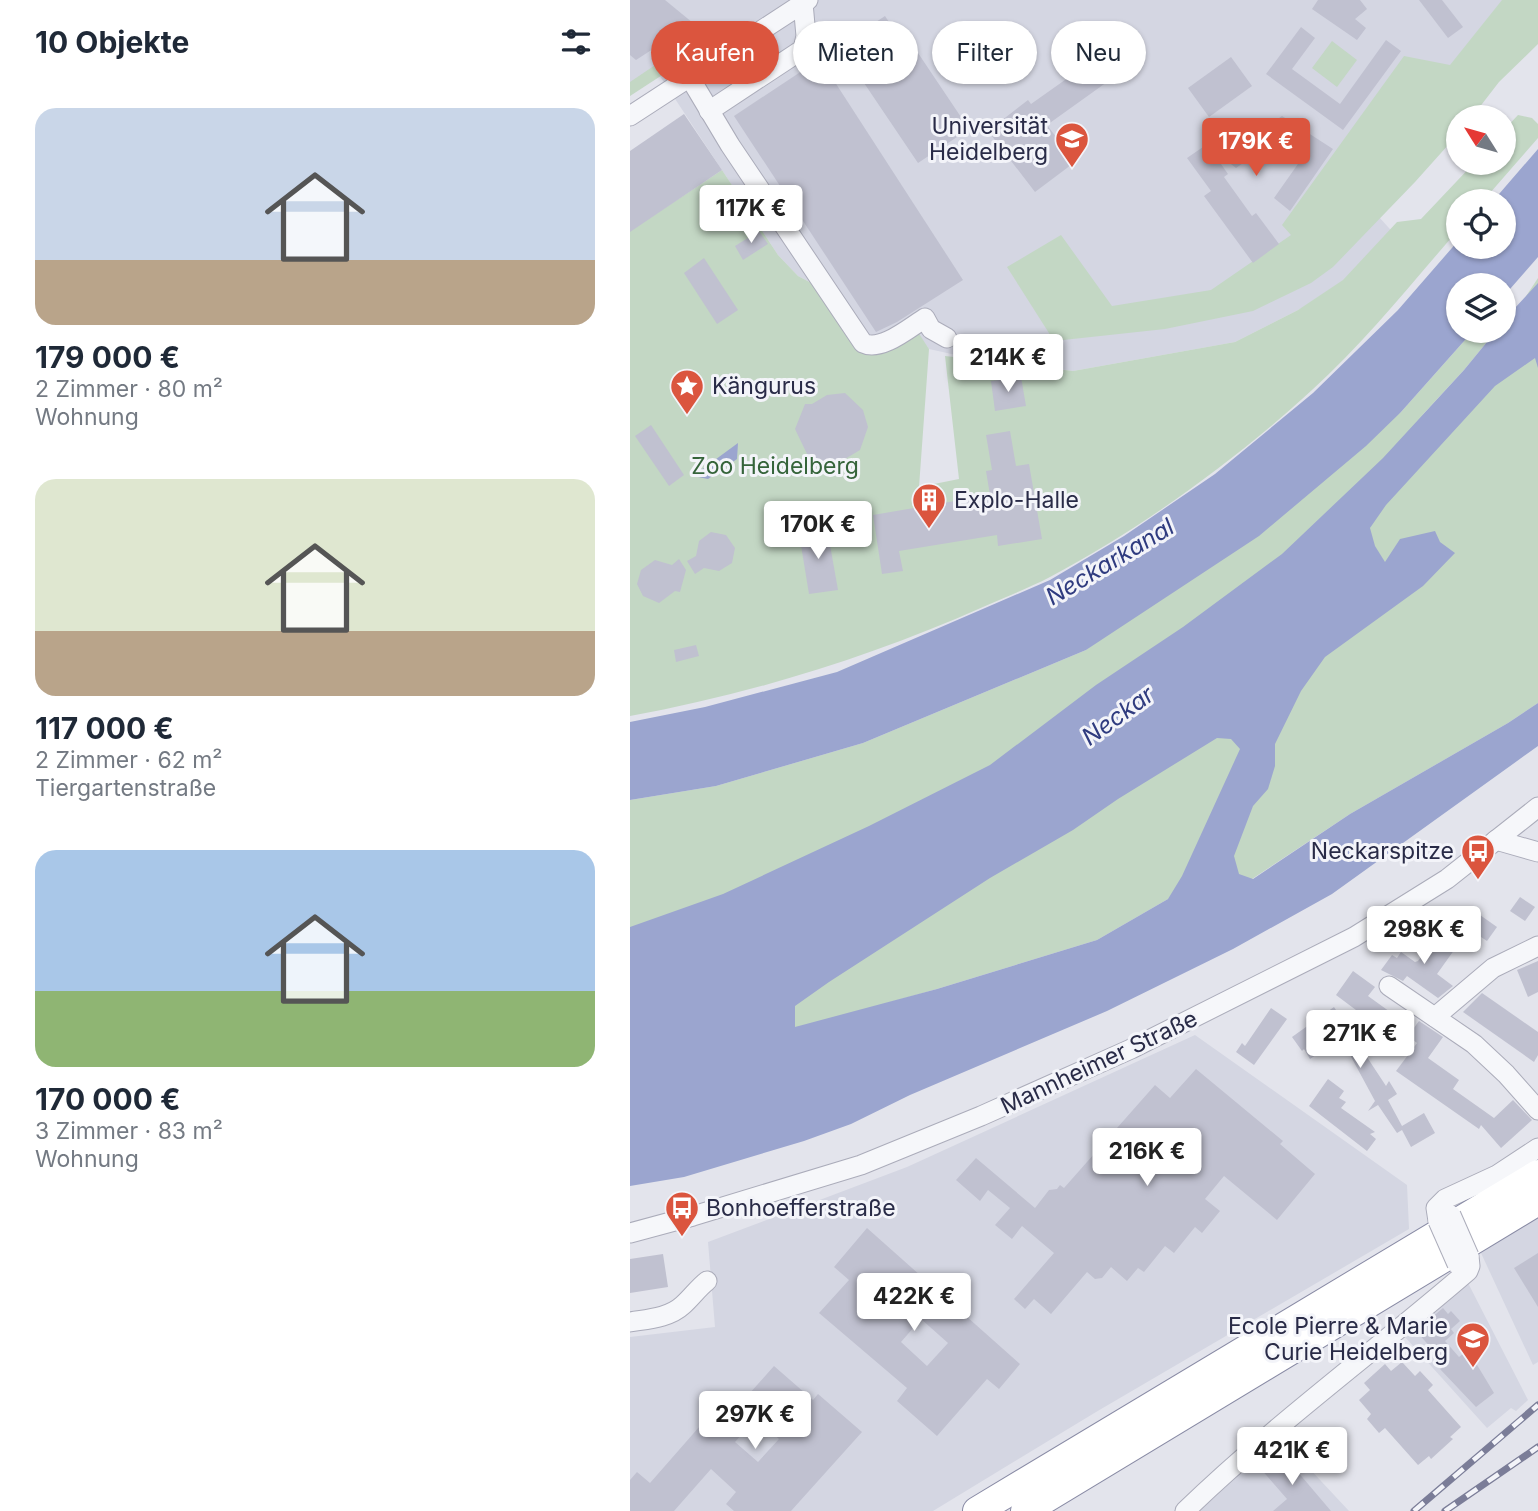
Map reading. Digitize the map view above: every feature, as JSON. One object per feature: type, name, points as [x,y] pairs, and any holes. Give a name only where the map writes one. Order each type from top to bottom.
[{"type":"highway","points":[[977,1511],[1538,1174]]},
{"type":"highway","points":[[1025,1511],[1538,1201]]},
{"type":"street","points":[[777,21],[806,2]]},
{"type":"street","points":[[709,111],[803,49],[806,36],[806,2]]},
{"type":"street","points":[[630,116],[681,84]]},
{"type":"street","points":[[693,84],[810,267],[819,274],[863,343],[869,346],[881,344],[925,318],[931,329],[947,338]]},
{"type":"street","name":"Mannheimer Straße","points":[[630,1233],[861,1165],[981,1116],[1131,1049],[1354,937],[1447,879],[1538,807]]},
{"type":"street","points":[[1496,840],[1538,852]]},
{"type":"street","points":[[1435,1017],[1493,968],[1538,946]]},
{"type":"street","points":[[1389,986],[1485,1053],[1538,1110]]},
{"type":"street","points":[[1185,1511],[1292,1416],[1372,1353],[1465,1264],[1443,1211],[1538,1148]]},
{"type":"street","points":[[630,1322],[667,1315],[683,1305],[695,1290],[707,1281]]},
{"type":"shaded area","name":"Universität Heidelberg","points":[[630,0],[1538,0],[1538,37],[1470,105],[1446,105],[1446,132],[1379,217],[1398,238],[1349,284],[1235,342],[1073,371],[965,357],[929,349],[918,333],[867,347],[821,288],[798,276],[778,255],[665,84],[779,84],[779,21],[651,21],[651,73],[630,88]]},
{"type":"shaded area","points":[[1195,1035],[1407,1185],[1409,1229],[933,1511],[630,1511],[630,1337],[715,1327],[708,1242],[907,1167]]},
{"type":"shaded area","points":[[1538,1216],[1538,1362],[1533,1365],[1481,1253]]},
{"type":"shaded area","name":"Ecole Pierre & Marie Curie Heidelberg","points":[[1468,1283],[1528,1400],[1516,1411],[1511,1408],[1487,1428],[1405,1337]]},
{"type":"shaded area","points":[[1272,1425],[1279,1436],[1349,1511],[1174,1511]]},
{"type":"green space","points":[[1502,0],[1538,0],[1538,44],[1499,82],[1481,105],[1446,105],[1446,147],[1415,182],[1333,267],[1311,283],[1253,311],[1165,329],[1054,341],[1007,267],[1061,235],[1112,306],[1211,290],[1291,235],[1282,225],[1404,56],[1450,65]]},
{"type":"green space","points":[[1332,41],[1357,60],[1337,87],[1312,68]]},
{"type":"green space","points":[[651,68],[651,82],[630,96],[630,82]]},
{"type":"green space","name":"Zoo Heidelberg","points":[[1518,115],[1532,118],[1538,124],[1538,138],[1516,163]]},
{"type":"green space","name":"Zoo Heidelberg","points":[[722,170],[778,255],[798,276],[821,288],[860,344],[918,332],[929,349],[919,487],[959,479],[945,356],[1073,371],[1235,342],[1298,310],[1343,280],[1397,222],[1421,219],[1446,193],[1446,244],[1332,372],[1220,467],[1119,537],[1042,581],[854,658],[720,697],[630,716],[630,231]]},
{"type":"green space","name":"Zoo Heidelberg","points":[[1463,175],[1506,175],[1493,189],[1449,189]]},
{"type":"green space","points":[[1538,278],[1538,703],[1350,814],[1252,879],[1168,899],[1097,940],[937,989],[795,1029],[630,1069],[630,800],[716,786],[863,743],[1086,650],[1401,412],[1462,343],[1486,343],[1414,424],[1492,343],[1516,343],[1516,311]]},
{"type":"water","name":"Neckarkanal","points":[[1538,149],[1538,257],[1516,282],[1516,273],[1446,273],[1446,343],[1462,343],[1401,412],[1366,446],[1259,536],[1086,650],[863,743],[716,786],[630,800],[630,722],[705,707],[837,672],[1050,580],[1124,536],[1215,474],[1313,393],[1398,310],[1446,255],[1446,259],[1516,259],[1516,189],[1503,189]]},
{"type":"water","name":"Neckar","points":[[1538,283],[1538,368],[1535,358],[1495,386],[1386,505],[1370,528],[1375,546],[1385,562],[1400,539],[1435,531],[1440,542],[1455,553],[1423,586],[1325,657],[1301,691],[1275,744],[1275,766],[1268,789],[1253,806],[1234,856],[1239,874],[1253,879],[1350,814],[1538,703],[1538,746],[1332,894],[1233,949],[1107,1011],[910,1095],[851,1124],[684,1177],[630,1186],[630,927],[723,894],[869,826],[990,765],[1096,685],[1183,627],[1282,554],[1383,458],[1486,343],[1516,343],[1516,307]],"holes":[[[1217,738],[1231,739],[1240,749],[1182,876],[1168,899],[1097,940],[937,989],[795,1027],[795,1006],[990,878],[1073,830]]]},
{"type":"water","points":[[738,443],[737,459],[708,479],[693,476]]},
{"type":"building","points":[[630,0],[665,0],[691,21],[651,21],[651,50],[636,60],[630,55]]},
{"type":"building","points":[[1318,0],[1360,0],[1367,9],[1355,19],[1366,28],[1357,40],[1312,9]]},
{"type":"building","points":[[1419,0],[1442,0],[1463,27],[1448,38]]},
{"type":"building","points":[[1301,27],[1315,38],[1292,69],[1340,104],[1386,40],[1401,51],[1343,130],[1266,74]]},
{"type":"building","points":[[918,53],[932,74],[932,84],[939,84],[969,129],[918,163],[865,84],[918,84]]},
{"type":"building","points":[[1231,57],[1252,86],[1209,117],[1188,88]]},
{"type":"building","points":[[793,77],[793,84],[836,84],[963,280],[897,322],[876,332],[734,116]]},
{"type":"building","points":[[1059,84],[1104,84],[1047,125],[1075,162],[1035,192],[988,131],[1028,100],[1031,104]]},
{"type":"building","points":[[684,114],[722,170],[630,232],[630,151]]},
{"type":"building","points":[[1282,116],[1333,149],[1290,211],[1274,198],[1305,154],[1280,137],[1236,168],[1209,147],[1228,174],[1224,177],[1252,216],[1256,213],[1279,244],[1253,263],[1204,196],[1211,191],[1187,158],[1238,123],[1249,139]]},
{"type":"building","points":[[759,231],[768,244],[743,260],[735,246]]},
{"type":"building","points":[[704,258],[738,310],[717,324],[684,273]]},
{"type":"building","points":[[1021,377],[1026,406],[995,411],[991,381]]},
{"type":"building","points":[[845,393],[863,410],[868,427],[860,450],[835,465],[808,456],[795,429],[805,404],[812,404],[827,395]]},
{"type":"building","points":[[651,425],[684,475],[669,486],[635,436]]},
{"type":"building","points":[[1010,431],[1016,466],[1029,464],[1042,539],[998,546],[997,535],[899,551],[903,571],[882,574],[873,515],[990,495],[986,471],[992,470],[986,435]]},
{"type":"building","points":[[827,528],[838,590],[809,594],[799,533]]},
{"type":"building","points":[[711,532],[726,535],[735,548],[732,563],[719,571],[704,568],[695,574],[687,561],[696,556],[699,541]]},
{"type":"building","points":[[679,559],[686,570],[680,592],[675,591],[659,603],[643,596],[637,584],[641,570],[655,560],[672,565]]},
{"type":"building","points":[[696,645],[699,656],[676,662],[674,650]]},
{"type":"building","points":[[1520,897],[1535,907],[1525,921],[1510,911]]},
{"type":"building","points":[[1480,915],[1497,927],[1487,941],[1469,929]]},
{"type":"building","points":[[1438,933],[1457,946],[1437,974],[1453,986],[1438,998],[1407,976],[1403,981],[1381,970],[1392,955],[1397,958],[1401,952],[1415,962],[1418,961]]},
{"type":"building","points":[[1538,961],[1538,992],[1528,997],[1517,970]]},
{"type":"building","points":[[1353,971],[1375,987],[1368,996],[1404,1022],[1392,1037],[1336,995]]},
{"type":"building","points":[[1482,993],[1538,1032],[1538,1055],[1534,1062],[1463,1012]]},
{"type":"building","points":[[1334,1007],[1386,1086],[1389,1081],[1397,1094],[1388,1100],[1402,1126],[1424,1113],[1435,1133],[1411,1147],[1402,1130],[1397,1133],[1378,1105],[1368,1111],[1375,1101],[1349,1053],[1346,1055],[1337,1041],[1310,1059],[1304,1049],[1302,1051],[1292,1037]]},
{"type":"building","points":[[1271,1008],[1287,1019],[1254,1065],[1236,1052],[1242,1043],[1245,1046]]},
{"type":"building","points":[[1419,1021],[1443,1037],[1428,1058],[1459,1080],[1453,1089],[1494,1118],[1513,1100],[1532,1120],[1501,1148],[1481,1125],[1479,1129],[1396,1071],[1417,1043],[1408,1036]]},
{"type":"building","points":[[1196,1069],[1283,1141],[1280,1144],[1315,1174],[1277,1220],[1224,1176],[1205,1199],[1220,1211],[1202,1233],[1195,1227],[1174,1253],[1165,1246],[1144,1272],[1138,1268],[1127,1281],[1111,1267],[1102,1278],[1095,1279],[1087,1272],[1051,1314],[1034,1299],[1025,1309],[1014,1299],[1054,1253],[1022,1226],[1012,1239],[995,1225],[1010,1208],[988,1190],[980,1201],[956,1180],[976,1158],[1035,1208],[1049,1190],[1057,1189],[1060,1185],[1064,1188],[1155,1085],[1170,1098]]},
{"type":"building","points":[[1328,1079],[1344,1091],[1339,1098],[1346,1102],[1341,1108],[1375,1132],[1370,1134],[1376,1139],[1367,1151],[1309,1106]]},
{"type":"building","points":[[867,1228],[1020,1364],[999,1389],[987,1379],[937,1436],[897,1401],[907,1388],[819,1313],[849,1280],[834,1267]],"holes":[[[921,1319],[948,1343],[927,1366],[901,1342]]]},
{"type":"building","points":[[1538,1253],[1538,1307],[1514,1268]]},
{"type":"building","points":[[663,1254],[668,1287],[630,1293],[630,1259]]},
{"type":"building","points":[[1443,1308],[1448,1314],[1451,1311],[1460,1321],[1451,1329],[1454,1333],[1445,1341],[1459,1357],[1468,1350],[1494,1393],[1476,1407],[1440,1369],[1442,1368],[1433,1350],[1416,1331]]},
{"type":"building","points":[[1402,1362],[1415,1376],[1420,1371],[1433,1385],[1428,1390],[1461,1427],[1450,1437],[1453,1439],[1431,1459],[1429,1456],[1418,1465],[1385,1428],[1379,1433],[1367,1419],[1371,1414],[1359,1400],[1370,1390],[1364,1383],[1385,1364],[1391,1371]]},
{"type":"building","points":[[774,1366],[813,1400],[818,1394],[862,1432],[791,1511],[734,1511],[726,1504],[736,1492],[711,1469],[674,1511],[630,1511],[630,1480],[637,1472],[650,1483],[714,1410],[718,1413],[725,1405],[733,1412]],"holes":[[[756,1418],[779,1439],[758,1462],[735,1442]]]},
{"type":"building","points":[[1280,1451],[1331,1511],[1273,1511],[1287,1499],[1260,1468]]},
{"type":"railway","points":[[1414,1511],[1538,1405]]},
{"type":"railway","points":[[1445,1511],[1538,1447]]},
{"type":"place","name":"Universität Heidelberg","points":[[1072,169]]},
{"type":"place","name":"Kängurus","points":[[687,416]]},
{"type":"place","name":"Explo-Halle","points":[[929,530]]},
{"type":"place","name":"Neckarspitze","points":[[1478,881]]},
{"type":"place","name":"Bonhoefferstraße","points":[[682,1238]]},
{"type":"place","name":"Ecole Pierre & Marie Curie Heidelberg","points":[[1473,1369]]}]
